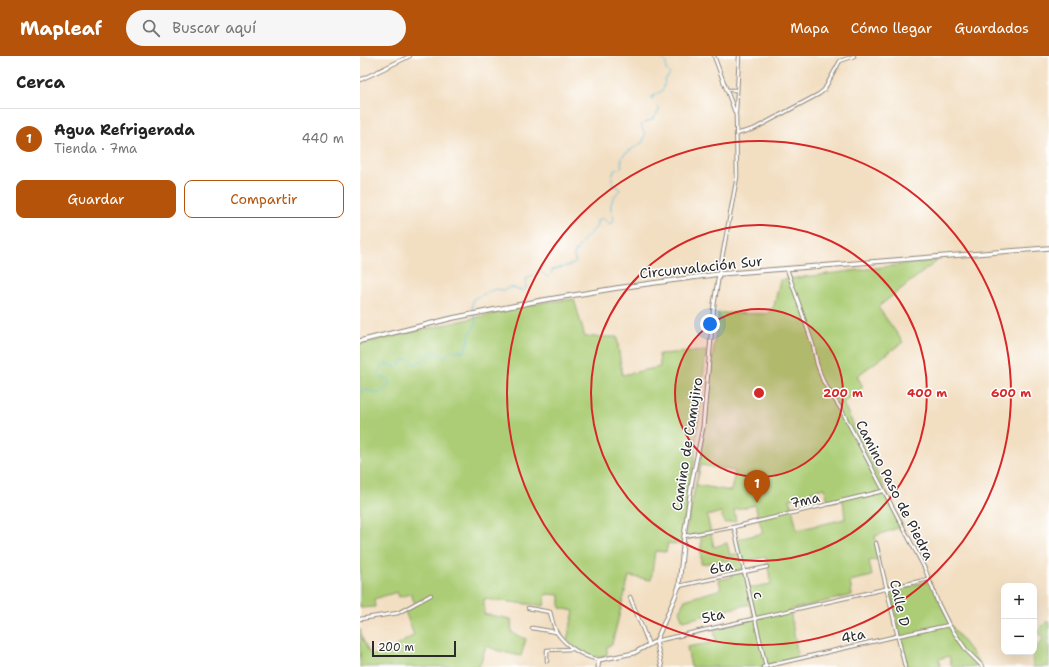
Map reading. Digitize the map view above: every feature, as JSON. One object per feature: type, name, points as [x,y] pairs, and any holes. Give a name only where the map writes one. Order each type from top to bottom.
[{"type":"main road","name":"Circunvalación Sur","points":[[360,341],[476,313],[578,293],[719,274],[1049,248]]},
{"type":"street","points":[[360,80],[410,56]]},
{"type":"street","name":"Camino de Camujiro","points":[[656,641],[679,586],[692,481],[704,427],[714,304],[737,176],[736,115],[714,56]]},
{"type":"street","points":[[736,115],[740,56]]},
{"type":"street","points":[[736,134],[754,129],[819,94],[824,90],[840,60],[854,56]]},
{"type":"street","points":[[727,90],[737,90]]},
{"type":"street","name":"Camino Paso de Piedra","points":[[787,269],[813,345],[817,364],[823,381],[842,411],[929,579],[938,603],[949,625],[967,650],[982,666]]},
{"type":"street","name":"7ma","points":[[684,536],[734,527],[883,491]]},
{"type":"street","name":"c","points":[[734,527],[765,667]]},
{"type":"street","name":"Calle D","points":[[876,543],[905,667]]},
{"type":"street","name":"6ta","points":[[679,586],[767,567]]},
{"type":"street","name":"5ta","points":[[528,608],[550,612],[556,632],[572,650],[584,656],[599,660],[634,653],[656,641],[929,579]]},
{"type":"street","points":[[360,619],[398,614],[431,595]]},
{"type":"street","points":[[630,597],[649,645]]},
{"type":"street","name":"4ta","points":[[765,667],[949,625]]},
{"type":"street","points":[[532,628],[556,632]]},
{"type":"street","points":[[656,641],[662,667]]},
{"type":"street","points":[[547,661],[547,650],[572,650]]},
{"type":"street","points":[[598,667],[599,660]]},
{"type":"street","points":[[976,667],[982,666]]},
{"type":"green space","points":[[938,260],[878,307],[903,342],[857,376],[863,387],[843,403],[903,526],[875,536],[879,559],[869,561],[872,576],[850,581],[852,595],[790,610],[798,658],[765,665],[765,667],[691,667],[687,647],[716,642],[714,629],[754,619],[750,604],[683,621],[679,611],[685,600],[721,589],[719,580],[732,577],[728,560],[701,564],[701,534],[685,537],[700,463],[718,313],[767,314],[774,306],[780,280]],"holes":[[[701,465],[735,471],[731,491],[696,485]],[[824,488],[829,502],[843,500],[845,519],[797,530],[790,499],[811,495],[811,491]],[[755,505],[763,533],[738,539],[740,553],[730,555],[727,543],[714,547],[707,516],[721,512],[724,523],[736,521],[734,510]],[[766,557],[771,584],[749,588],[743,562]]]},
{"type":"green space","points":[[574,299],[585,337],[617,337],[622,375],[660,367],[659,354],[706,351],[694,462],[681,545],[668,543],[666,552],[655,551],[651,580],[629,576],[612,644],[607,647],[607,655],[601,657],[590,656],[580,651],[567,640],[574,611],[560,608],[560,595],[546,594],[544,606],[484,599],[484,614],[511,619],[512,633],[526,639],[521,656],[502,652],[486,646],[479,667],[360,667],[360,629],[362,638],[371,656],[393,648],[414,635],[405,611],[415,604],[411,594],[399,597],[397,592],[374,599],[375,607],[360,608],[360,344],[540,303]]},
{"type":"green space","points":[[930,581],[951,625],[981,665],[970,667],[952,667],[949,656],[939,659],[940,667],[907,667],[890,590]]},
{"type":"green space","points":[[1046,622],[1049,622],[1049,667],[1033,667],[1032,655],[1037,655],[1037,646],[1043,639],[1037,631]]},
{"type":"waterway","points":[[473,312],[473,299],[495,289],[503,290],[511,287],[523,291],[526,288],[526,279],[531,277],[538,270],[548,277],[552,270],[574,264],[576,262],[574,256],[575,252],[591,232],[597,227],[597,220],[603,218],[609,224],[613,222],[614,218],[611,203],[620,190],[613,184],[612,177],[615,169],[619,169],[622,166],[621,163],[623,155],[643,142],[645,134],[641,126],[653,119],[659,111],[659,107],[652,100],[652,97],[663,90],[665,80],[670,74],[666,70],[666,63],[664,60],[665,56]]},
{"type":"waterway","points":[[360,391],[367,390],[379,394],[390,383],[388,379],[379,377],[378,372],[382,366],[388,364],[396,368],[403,361],[408,359],[414,364],[423,360],[432,352],[445,356],[451,351],[465,351],[471,332],[476,324],[474,315]]},
{"type":"place","name":"Agua Refrigerada","points":[[757,503]]}]
